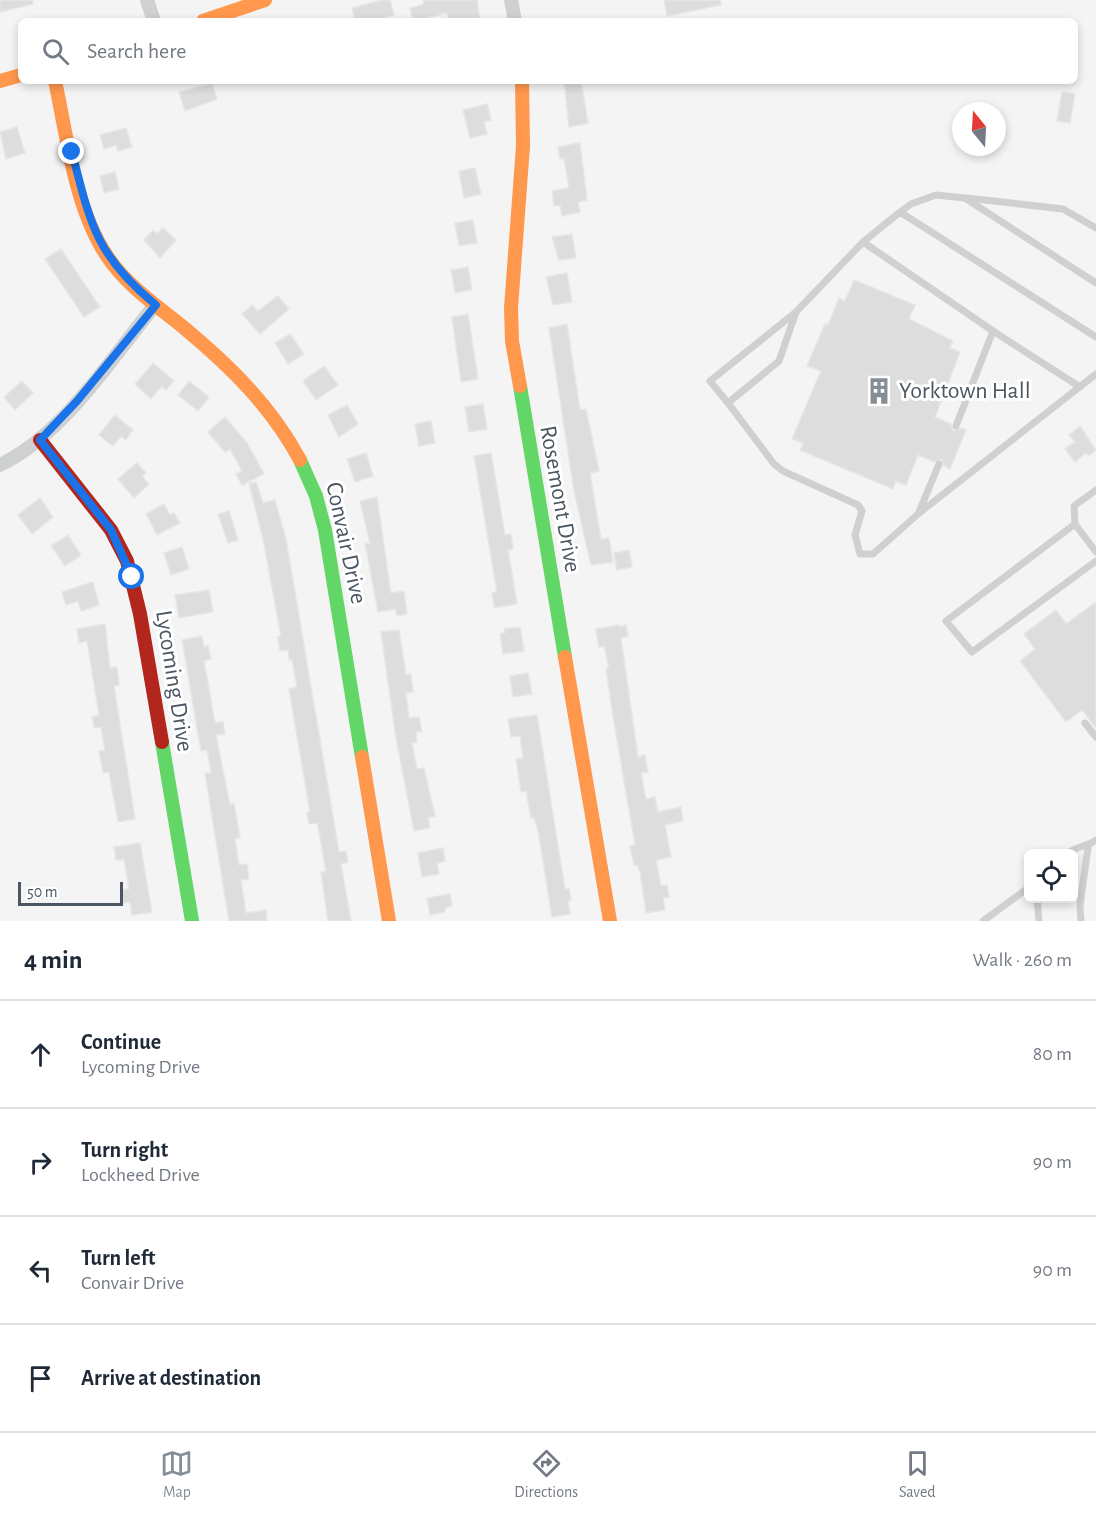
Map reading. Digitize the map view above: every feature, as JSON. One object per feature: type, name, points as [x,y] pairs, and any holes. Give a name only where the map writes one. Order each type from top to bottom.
[{"type":"street","points":[[147,0],[153,18]]},
{"type":"street","points":[[212,18],[265,0]]},
{"type":"street","points":[[511,0],[514,18]]},
{"type":"street","points":[[0,81],[18,76]]},
{"type":"street","name":"Convair Drive","points":[[56,84],[87,208],[98,240],[127,279],[221,359],[260,396],[284,428],[310,479],[325,530],[389,921]]},
{"type":"street","name":"Rosemont Drive","points":[[522,84],[523,144],[510,296],[512,341],[610,921]]},
{"type":"street","points":[[0,465],[40,440],[77,401],[156,305]]},
{"type":"street","name":"Lycoming Drive","points":[[40,440],[111,530],[127,561],[140,614],[192,921]]},
{"type":"lane","points":[[1096,228],[1063,209],[936,195],[911,204],[862,242],[796,312],[710,381],[774,464],[783,471],[858,505],[862,511],[855,543],[860,555],[873,554],[918,514],[1096,374]]},
{"type":"lane","points":[[965,198],[1096,283]]},
{"type":"lane","points":[[900,212],[1096,337]]},
{"type":"lane","points":[[862,242],[1080,387]]},
{"type":"lane","points":[[728,403],[779,361],[796,312]]},
{"type":"lane","points":[[956,426],[993,331]]},
{"type":"lane","points":[[918,514],[939,464]]},
{"type":"lane","points":[[1096,490],[1074,507],[1076,524],[1096,552]]},
{"type":"lane","points":[[1076,524],[946,621],[972,652],[1096,561]]},
{"type":"lane","points":[[1085,723],[1096,737]]},
{"type":"lane","points":[[1077,849],[1088,847],[1096,840]]},
{"type":"lane","points":[[1081,921],[1080,906],[1088,847]]},
{"type":"lane","points":[[983,921],[1024,892]]},
{"type":"lane","points":[[1037,903],[1039,921]]},
{"type":"building","points":[[0,0],[32,0],[33,4],[0,12]]},
{"type":"building","points":[[390,0],[394,15],[384,18],[354,18],[352,8]]},
{"type":"building","points":[[423,0],[477,0],[480,18],[448,18],[447,13],[426,18],[412,18],[410,8],[424,4]]},
{"type":"building","points":[[664,0],[720,0],[721,5],[667,16]]},
{"type":"building","points":[[212,84],[217,99],[185,111],[179,92]]},
{"type":"building","points":[[564,84],[582,84],[588,123],[569,127]]},
{"type":"building","points":[[1062,92],[1075,94],[1070,123],[1057,121]]},
{"type":"building","points":[[487,104],[491,120],[484,122],[487,134],[470,138],[463,110]]},
{"type":"building","points":[[17,127],[25,153],[6,159],[0,132]]},
{"type":"building","points":[[126,128],[132,147],[118,151],[116,145],[104,149],[100,135]]},
{"type":"building","points":[[580,143],[587,200],[578,202],[580,212],[562,216],[560,205],[554,206],[552,191],[569,188],[564,158],[560,159],[558,147]]},
{"type":"building","points":[[475,168],[481,194],[464,198],[459,171]]},
{"type":"building","points":[[115,172],[119,189],[104,193],[100,176]]},
{"type":"building","points":[[473,220],[477,243],[459,246],[455,223]]},
{"type":"building","points":[[163,228],[176,240],[160,258],[144,240],[153,230],[157,234]]},
{"type":"building","points":[[572,234],[576,258],[559,260],[552,237]]},
{"type":"building","points":[[61,249],[100,307],[84,317],[45,259]]},
{"type":"building","points":[[468,267],[472,290],[455,293],[451,270]]},
{"type":"building","points":[[567,273],[572,302],[553,305],[546,277]]},
{"type":"building","name":"Yorktown Hall","points":[[854,280],[915,305],[909,319],[953,341],[950,348],[960,352],[935,417],[951,424],[953,431],[961,428],[966,430],[950,469],[944,466],[941,459],[934,462],[918,455],[906,485],[896,481],[893,489],[800,450],[803,443],[792,439],[821,371],[807,366],[839,298],[845,301]]},
{"type":"building","points":[[278,296],[289,309],[260,334],[242,314],[252,305],[258,311]]},
{"type":"building","points":[[468,314],[478,379],[461,382],[452,317]]},
{"type":"building","points":[[567,324],[580,410],[586,409],[599,471],[590,473],[601,539],[609,538],[613,562],[591,565],[574,491],[549,328]]},
{"type":"building","points":[[290,334],[304,354],[288,364],[275,343]]},
{"type":"building","points":[[153,363],[174,381],[166,390],[162,386],[151,399],[135,384]]},
{"type":"building","points":[[324,366],[338,385],[316,400],[303,381]]},
{"type":"building","points":[[22,381],[33,393],[15,410],[4,397]]},
{"type":"building","points":[[189,381],[209,397],[198,411],[178,395]]},
{"type":"building","points":[[483,404],[487,429],[469,432],[465,407]]},
{"type":"building","points":[[347,405],[358,424],[339,437],[328,415]]},
{"type":"building","points":[[115,415],[133,430],[126,440],[121,436],[113,446],[99,435]]},
{"type":"building","points":[[225,417],[247,443],[264,474],[242,485],[236,474],[242,471],[230,449],[225,452],[208,432]]},
{"type":"building","points":[[431,421],[435,443],[419,446],[415,424]]},
{"type":"building","points":[[1080,426],[1096,450],[1089,456],[1086,453],[1075,462],[1065,449],[1075,442],[1069,435]]},
{"type":"building","points":[[366,453],[373,476],[355,482],[347,459]]},
{"type":"building","points":[[491,453],[505,535],[511,534],[513,549],[508,550],[517,604],[499,607],[494,607],[492,593],[497,592],[474,456]]},
{"type":"building","points":[[137,463],[146,473],[142,476],[149,484],[134,498],[118,479]]},
{"type":"building","points":[[256,482],[263,503],[275,500],[286,539],[339,852],[346,851],[348,862],[341,864],[351,921],[328,921],[321,872],[326,872],[317,823],[309,824],[307,812],[310,812],[289,689],[297,687],[288,650],[280,651],[278,637],[281,636],[263,539],[249,483]]},
{"type":"building","points":[[377,497],[391,593],[404,591],[407,614],[397,616],[395,609],[378,612],[365,543],[370,543],[360,501]]},
{"type":"building","points":[[40,498],[53,517],[32,534],[18,515]]},
{"type":"building","points":[[164,504],[170,515],[174,513],[180,523],[157,535],[146,514]]},
{"type":"building","points":[[229,511],[238,540],[228,543],[218,514]]},
{"type":"building","points":[[68,535],[81,555],[65,566],[51,546]]},
{"type":"building","points":[[182,547],[189,569],[171,575],[164,553]]},
{"type":"building","points":[[629,550],[632,567],[617,570],[614,553]]},
{"type":"building","points":[[93,582],[99,605],[81,611],[78,601],[66,605],[62,592]]},
{"type":"building","points":[[209,590],[213,612],[179,618],[175,595]]},
{"type":"building","points":[[1096,602],[1096,728],[1082,710],[1066,722],[1020,661],[1035,649],[1024,634],[1056,610],[1066,624]]},
{"type":"building","points":[[105,624],[110,668],[117,667],[119,685],[114,686],[135,819],[118,822],[109,772],[103,773],[99,751],[105,750],[101,727],[94,728],[92,717],[99,715],[87,641],[79,643],[77,629]]},
{"type":"building","points":[[619,625],[619,627],[626,625],[628,636],[621,638],[638,757],[645,755],[648,772],[641,773],[646,799],[655,797],[658,812],[681,807],[683,821],[665,825],[671,857],[656,860],[661,886],[667,885],[669,897],[663,898],[665,910],[646,913],[640,872],[637,865],[634,865],[630,846],[635,845],[612,710],[606,668],[609,668],[604,646],[599,647],[596,629]]},
{"type":"building","points":[[520,627],[524,651],[503,654],[500,634],[505,633],[504,629]]},
{"type":"building","points":[[399,630],[406,675],[411,674],[413,692],[406,693],[409,718],[419,717],[422,732],[416,732],[417,742],[412,743],[417,769],[424,768],[435,816],[428,818],[430,828],[414,831],[396,738],[381,632]]},
{"type":"building","points":[[202,636],[204,647],[208,646],[211,659],[204,661],[215,723],[223,722],[225,734],[216,735],[230,805],[234,803],[240,838],[235,839],[239,865],[247,864],[249,879],[241,880],[246,913],[266,910],[267,921],[229,921],[205,773],[211,773],[207,750],[201,751],[182,640]]},
{"type":"building","points":[[528,673],[532,694],[513,697],[510,676]]},
{"type":"building","points":[[537,715],[565,889],[569,888],[571,900],[568,901],[570,914],[552,917],[538,830],[534,818],[531,818],[526,791],[521,792],[516,759],[523,758],[520,736],[511,737],[508,719]]},
{"type":"building","points":[[140,843],[152,912],[132,915],[130,902],[123,903],[121,890],[129,889],[124,859],[116,860],[114,847]]},
{"type":"building","points":[[443,848],[445,861],[437,863],[439,874],[422,877],[418,853]]},
{"type":"building","points":[[450,894],[452,906],[445,908],[445,912],[430,915],[427,898]]},
{"type":"traffic: fast","points":[[520,386],[565,657]]},
{"type":"traffic: fast","points":[[300,460],[316,496],[325,530],[362,757]]},
{"type":"traffic: fast","points":[[162,742],[192,921]]},
{"type":"traffic: slow","points":[[212,18],[265,0]]},
{"type":"traffic: slow","points":[[0,81],[18,76]]},
{"type":"traffic: slow","points":[[56,84],[73,172],[87,217],[107,256],[132,285],[233,372],[263,404],[289,440],[300,460]]},
{"type":"traffic: slow","points":[[520,386],[512,341],[511,308],[523,146],[522,84]]},
{"type":"traffic: slow","points":[[565,657],[610,921]]},
{"type":"traffic: slow","points":[[362,757],[389,921]]},
{"type":"traffic: jam","points":[[40,440],[111,530],[127,561],[140,614],[162,742]]},
{"type":"place","name":"Yorktown Hall","points":[[879,391]]},
{"type":"route","points":[[72,152],[88,215],[105,253],[127,279],[156,305],[77,401],[40,440],[111,530],[120,545],[132,577]]}]
